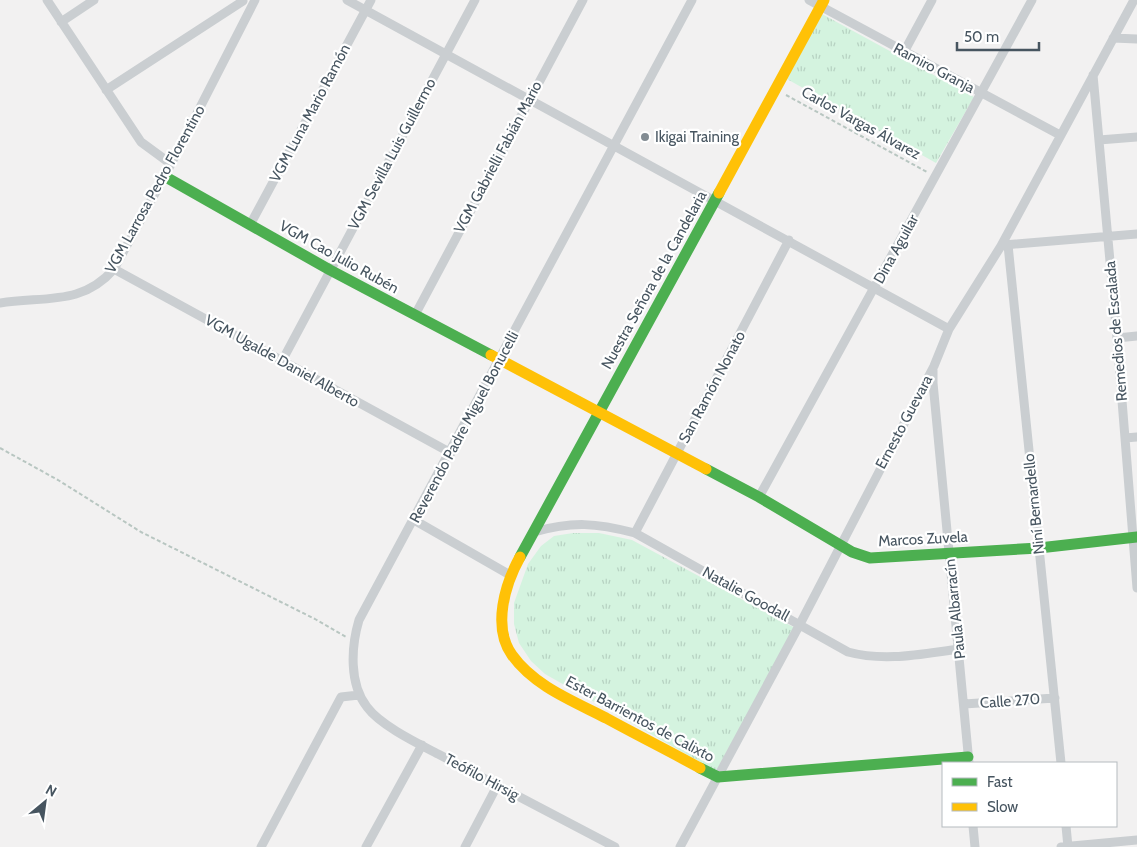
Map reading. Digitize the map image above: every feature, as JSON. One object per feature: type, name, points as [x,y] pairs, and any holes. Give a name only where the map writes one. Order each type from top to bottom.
[{"type":"street","points":[[47,0],[141,142],[171,164]]},
{"type":"street","points":[[61,22],[94,0]]},
{"type":"street","points":[[106,90],[243,0],[248,15]]},
{"type":"street","name":"VGM Larrosa Pedro Florentino","points":[[0,303],[57,298],[86,292],[102,282],[114,269],[171,164],[255,0]]},
{"type":"street","points":[[347,0],[614,144],[949,329]]},
{"type":"street","name":"VGM Luna Mario Ramón","points":[[250,225],[371,0]]},
{"type":"street","name":"VGM Sevilla Luis Guillermo","points":[[282,361],[475,0]]},
{"type":"street","name":"VGM Gabrielli Fabián Mario","points":[[415,315],[583,0]]},
{"type":"street","name":"Reverendo Padre Miguel Bonucelli","points":[[359,695],[354,662],[354,642],[359,620],[501,360],[692,0]]},
{"type":"street","name":"Ramiro Granja","points":[[809,0],[822,3],[904,52],[1060,135]]},
{"type":"street","points":[[904,52],[932,0]]},
{"type":"street","name":"Dina Aguilar","points":[[759,498],[1032,0]]},
{"type":"street","name":"Ernesto Guevara","points":[[680,847],[800,624],[934,366],[949,329],[1005,245],[1060,135],[1134,0]]},
{"type":"street","name":"Nuestra Señora de la Candelaria","points":[[510,574],[822,3]]},
{"type":"street","points":[[1113,38],[1137,39]]},
{"type":"street","name":"Remedios de Escalada","points":[[1093,74],[1135,537],[1137,588]]},
{"type":"street","points":[[1099,140],[1137,137]]},
{"type":"street","name":"VGM Cao Julio Rubén","points":[[164,176],[330,270],[599,412]]},
{"type":"street","points":[[1005,245],[1137,234]]},
{"type":"street","name":"San Ramón Nonato","points":[[635,534],[788,240]]},
{"type":"street","name":"Niní Bernardello","points":[[1005,245],[1061,762]]},
{"type":"street","name":"VGM Ugalde Daniel Alberto","points":[[114,269],[451,453]]},
{"type":"street","points":[[1117,338],[1137,336]]},
{"type":"street","name":"Paula Albarracín","points":[[934,366],[933,383],[969,760]]},
{"type":"street","name":"Marcos Zuvela","points":[[599,412],[759,498],[852,552],[870,558],[1039,548],[1135,537]]},
{"type":"street","points":[[1125,438],[1137,437]]},
{"type":"street","points":[[414,520],[510,574]]},
{"type":"street","name":"Natalie Goodall","points":[[534,532],[558,525],[582,523],[603,525],[635,534],[848,652],[867,657],[884,658],[959,649]]},
{"type":"street","name":"Ester Barrientos de Calixto","points":[[510,574],[502,612],[504,634],[511,654],[527,671],[546,687],[718,777],[969,760]]},
{"type":"street","points":[[261,847],[341,697],[359,695]]},
{"type":"street","name":"Teófilo Hirsig","points":[[359,695],[368,709],[381,720],[422,745],[615,847]]},
{"type":"street","name":"Calle 270","points":[[964,704],[1055,698]]},
{"type":"street","points":[[366,847],[422,745]]},
{"type":"street","points":[[466,847],[497,786]]},
{"type":"street","points":[[973,827],[974,847]]},
{"type":"street","points":[[1066,827],[1068,847]]},
{"type":"street","points":[[1060,847],[1137,840]]},
{"type":"path","name":"Carlos Vargas Álvarez","points":[[775,89],[936,176]]},
{"type":"path","points":[[0,448],[58,480],[141,532],[203,565],[315,619],[354,642]]},
{"type":"green space","points":[[822,14],[974,97],[936,163],[787,79]]},
{"type":"green space","points":[[573,533],[599,533],[632,540],[795,628],[716,771],[545,674],[531,661],[519,643],[514,624],[514,603],[528,564],[541,546],[554,536]]},
{"type":"traffic: fast","points":[[164,176],[330,270],[491,355]]},
{"type":"traffic: fast","points":[[520,557],[719,193]]},
{"type":"traffic: fast","points":[[706,469],[759,497],[852,552],[870,558],[1039,548],[1137,537]]},
{"type":"traffic: fast","points":[[700,768],[718,777],[968,757]]},
{"type":"traffic: slow","points":[[719,193],[824,0]]},
{"type":"traffic: slow","points":[[491,355],[706,469]]},
{"type":"traffic: slow","points":[[520,557],[506,592],[502,619],[506,644],[521,666],[531,676],[555,692],[700,768]]},
{"type":"place","name":"Ikigai Training","points":[[645,137]]}]
